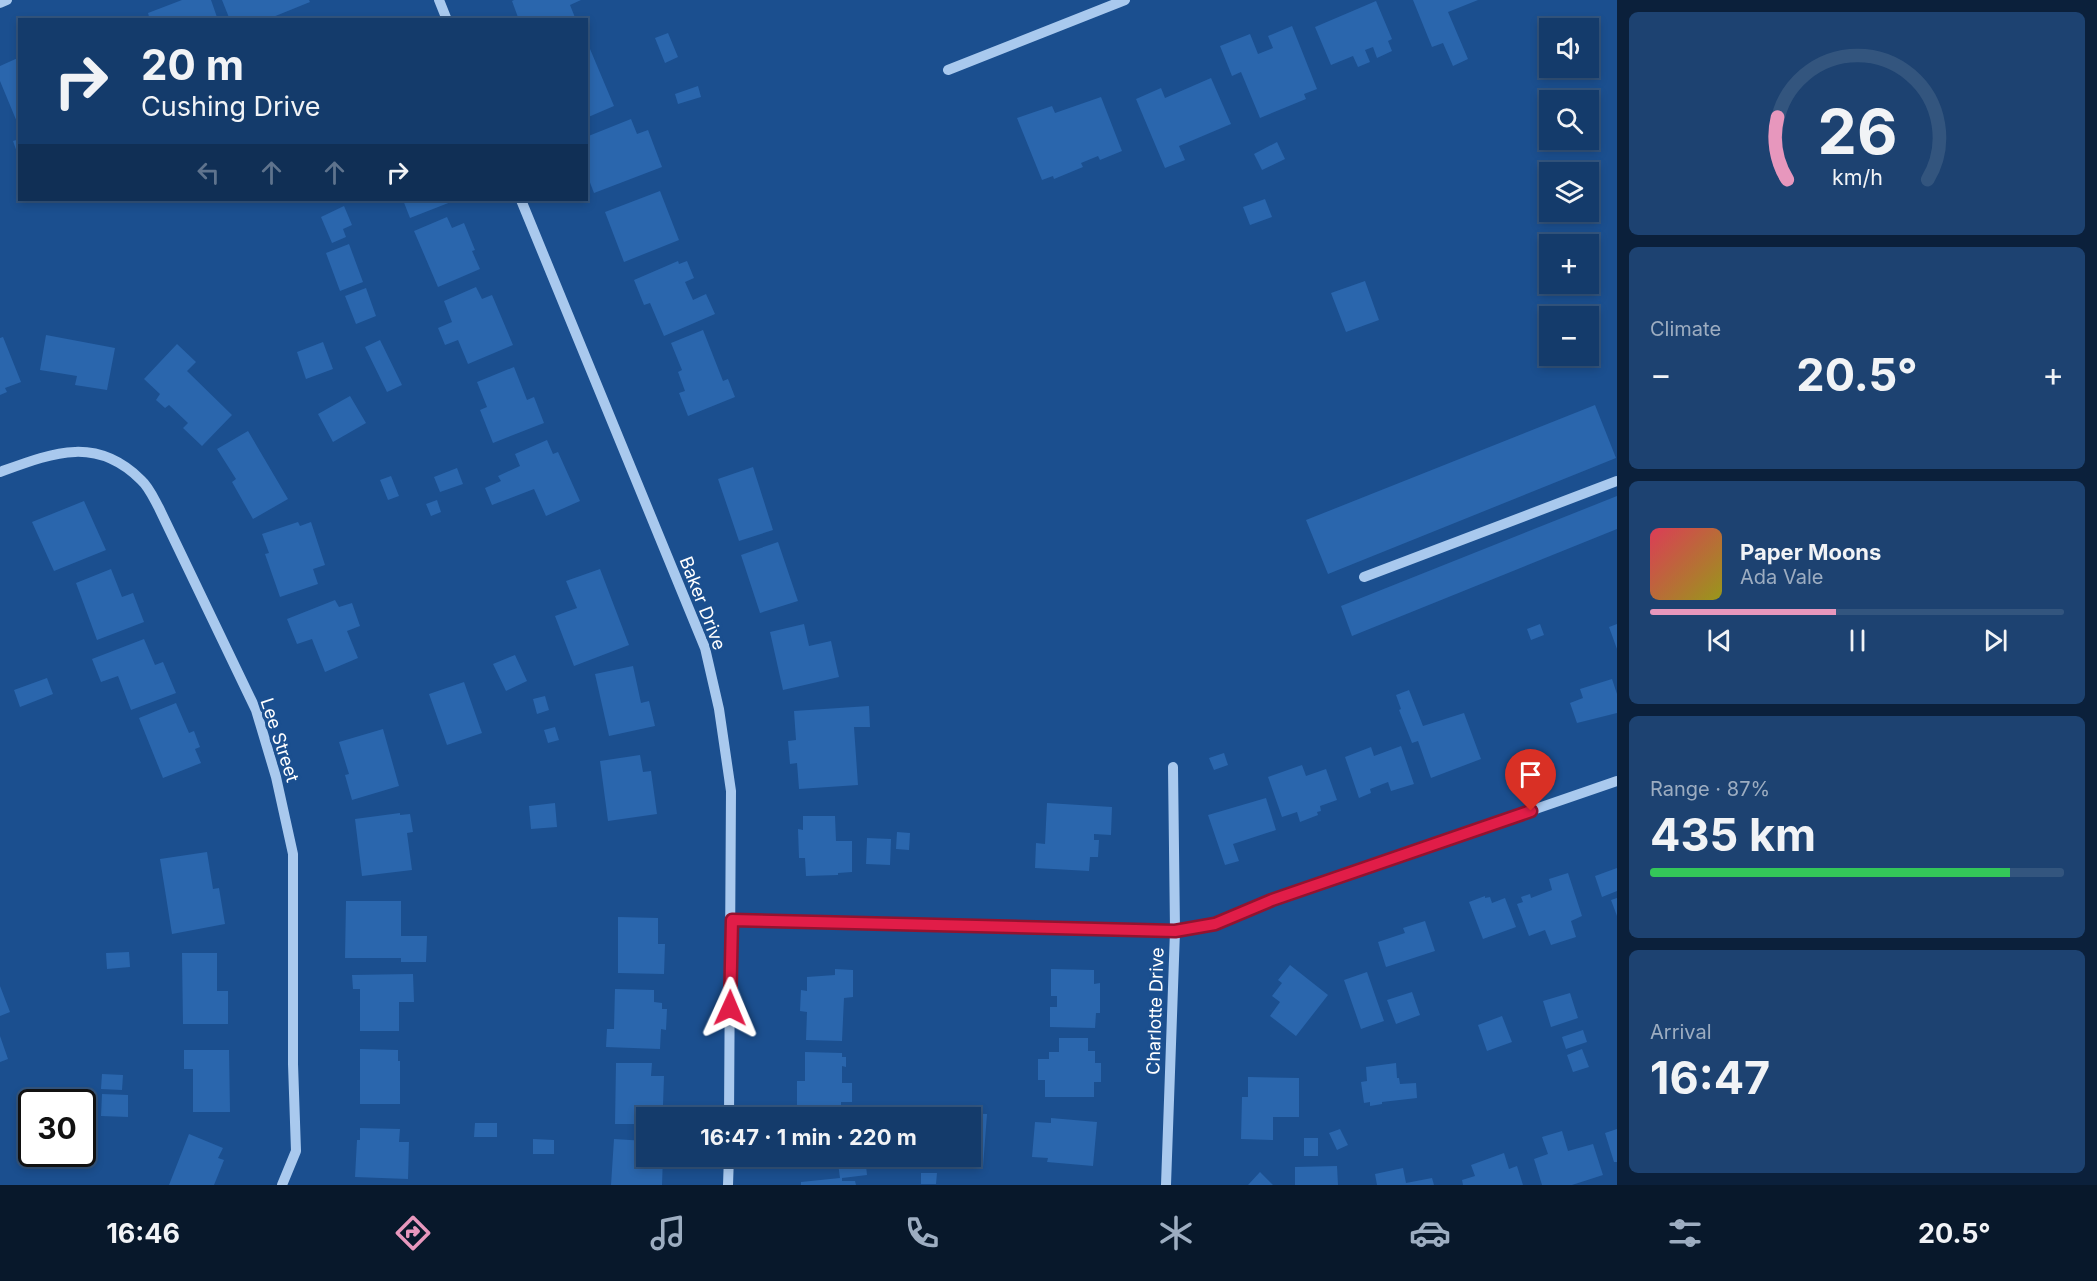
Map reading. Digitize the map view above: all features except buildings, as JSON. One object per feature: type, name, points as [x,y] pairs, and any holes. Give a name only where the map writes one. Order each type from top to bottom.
[{"type":"street","points":[[0,3],[7,0]]},
{"type":"street","points":[[439,0],[446,18]]},
{"type":"street","points":[[948,70],[1125,0]]},
{"type":"street","name":"Baker Drive","points":[[521,201],[705,648],[719,709],[731,791],[729,1107]]},
{"type":"street","name":"Lee Street","points":[[0,472],[62,452],[92,452],[120,463],[143,482],[159,508],[255,710],[276,777],[293,855],[293,1064],[296,1152],[282,1185]]},
{"type":"street","points":[[1364,577],[1617,481]]},
{"type":"street","name":"Charlotte Drive","points":[[1166,1185],[1175,931],[1173,767]]},
{"type":"street","points":[[732,920],[1175,931],[1215,924],[1272,900],[1617,781]]},
{"type":"street","points":[[728,1185],[729,1167]]},
{"type":"route","points":[[730,1008],[732,920],[1175,931],[1215,924],[1272,900],[1531,811]]}]
